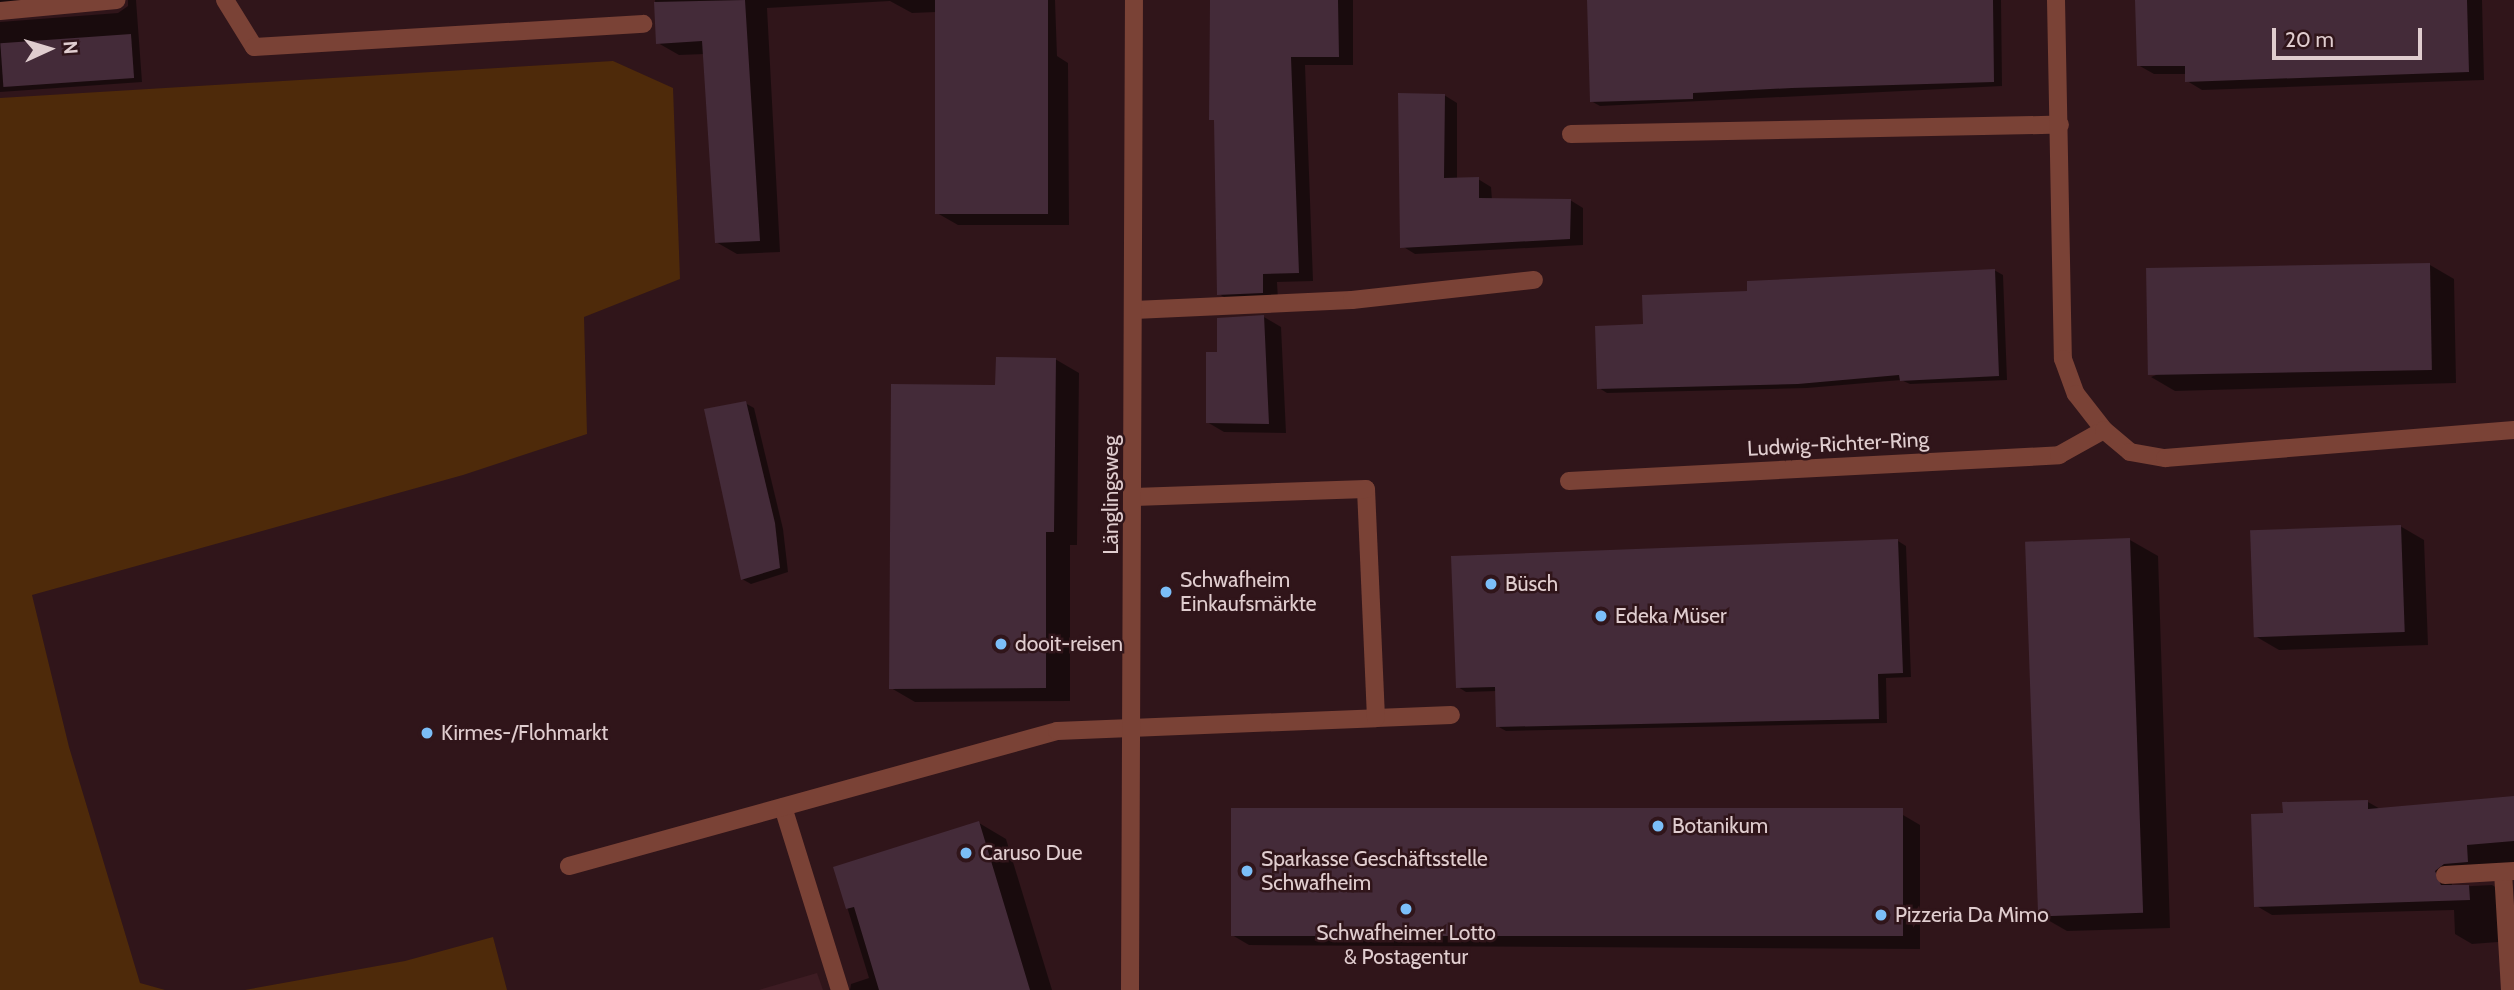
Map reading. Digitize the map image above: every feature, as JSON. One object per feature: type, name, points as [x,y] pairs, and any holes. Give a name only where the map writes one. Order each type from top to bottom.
[{"type":"street","points":[[0,11],[116,0]]},
{"type":"street","points":[[225,0],[254,47],[643,24]]},
{"type":"street","name":"Länglingsweg","points":[[1130,990],[1134,0]]},
{"type":"street","points":[[2056,0],[2063,359],[2076,394],[2104,430],[2130,452],[2165,458],[2514,430]]},
{"type":"street","points":[[1571,134],[2060,125]]},
{"type":"street","points":[[1134,310],[1352,300],[1534,281]]},
{"type":"street","name":"Ludwig-Richter-Ring","points":[[1569,481],[2059,454],[2104,430]]},
{"type":"street","points":[[1134,497],[1366,489],[1376,718]]},
{"type":"street","points":[[569,866],[1057,731],[1451,715]]},
{"type":"street","points":[[783,807],[840,990]]},
{"type":"street","points":[[2445,875],[2508,872],[2510,990]]},
{"type":"shaded area","points":[[613,61],[673,88],[680,279],[584,317],[587,434],[463,475],[32,595],[69,747],[140,983],[165,990],[0,990],[0,98]]},
{"type":"shaded area","points":[[493,937],[507,990],[245,990],[405,961]]},
{"type":"shaded area","points":[[817,973],[823,990],[759,990]]},
{"type":"building","points":[[745,0],[760,241],[715,243],[702,41],[656,44],[654,2]]},
{"type":"building","points":[[935,0],[1048,0],[1048,214],[935,214]]},
{"type":"building","points":[[1210,0],[1338,0],[1339,57],[1291,57],[1299,273],[1263,274],[1263,293],[1217,295],[1214,120],[1209,120]]},
{"type":"building","points":[[1587,0],[1993,0],[1994,82],[1792,88],[1693,93],[1693,99],[1590,102]]},
{"type":"building","points":[[2135,0],[2467,0],[2469,72],[2185,82],[2185,66],[2137,66]]},
{"type":"building","points":[[131,34],[134,78],[3,87],[0,43]]},
{"type":"building","points":[[1398,93],[1445,94],[1444,178],[1479,177],[1479,198],[1571,199],[1570,239],[1400,248]]},
{"type":"building","points":[[2430,263],[2432,370],[2148,375],[2146,268]]},
{"type":"building","points":[[1995,269],[1999,376],[1900,381],[1899,375],[1798,384],[1597,389],[1595,326],[1643,324],[1642,295],[1747,291],[1747,281]]},
{"type":"building","points":[[1264,315],[1269,424],[1206,423],[1206,352],[1217,352],[1217,318]]},
{"type":"building","points":[[996,357],[1056,358],[1054,532],[1046,532],[1046,688],[889,689],[891,384],[995,385]]},
{"type":"building","points":[[746,401],[775,523],[780,568],[741,580],[704,409]]},
{"type":"building","points":[[2401,525],[2405,632],[2254,637],[2250,530]]},
{"type":"building","points":[[2130,538],[2143,913],[2038,916],[2025,542]]},
{"type":"building","points":[[1898,539],[1903,673],[1878,674],[1879,719],[1496,727],[1495,687],[1456,688],[1451,556]]},
{"type":"building","points":[[2514,796],[2514,841],[2467,845],[2468,862],[2444,864],[2435,871],[2441,885],[2469,885],[2470,900],[2254,907],[2251,814],[2283,813],[2282,802],[2368,800],[2368,809]]},
{"type":"building","points":[[1231,808],[1903,808],[1903,936],[1231,936]]},
{"type":"building","points":[[979,821],[1030,990],[879,990],[854,907],[846,909],[833,867]]},
{"type":"place","name":"Büsch","points":[[1491,584]]},
{"type":"place","name":"Schwafheim Einkaufsmärkte","points":[[1166,592]]},
{"type":"place","name":"Edeka Müser","points":[[1601,616]]},
{"type":"place","name":"dooit-reisen","points":[[1001,644]]},
{"type":"place","name":"Kirmes-/Flohmarkt","points":[[427,733]]},
{"type":"place","name":"Botanikum","points":[[1658,826]]},
{"type":"place","name":"Caruso Due","points":[[966,853]]},
{"type":"place","name":"Sparkasse Geschäftsstelle Schwafheim","points":[[1247,871]]},
{"type":"place","name":"Schwafheimer Lotto & Postagentur","points":[[1406,909]]},
{"type":"place","name":"Pizzeria Da Mimo","points":[[1881,915]]}]
